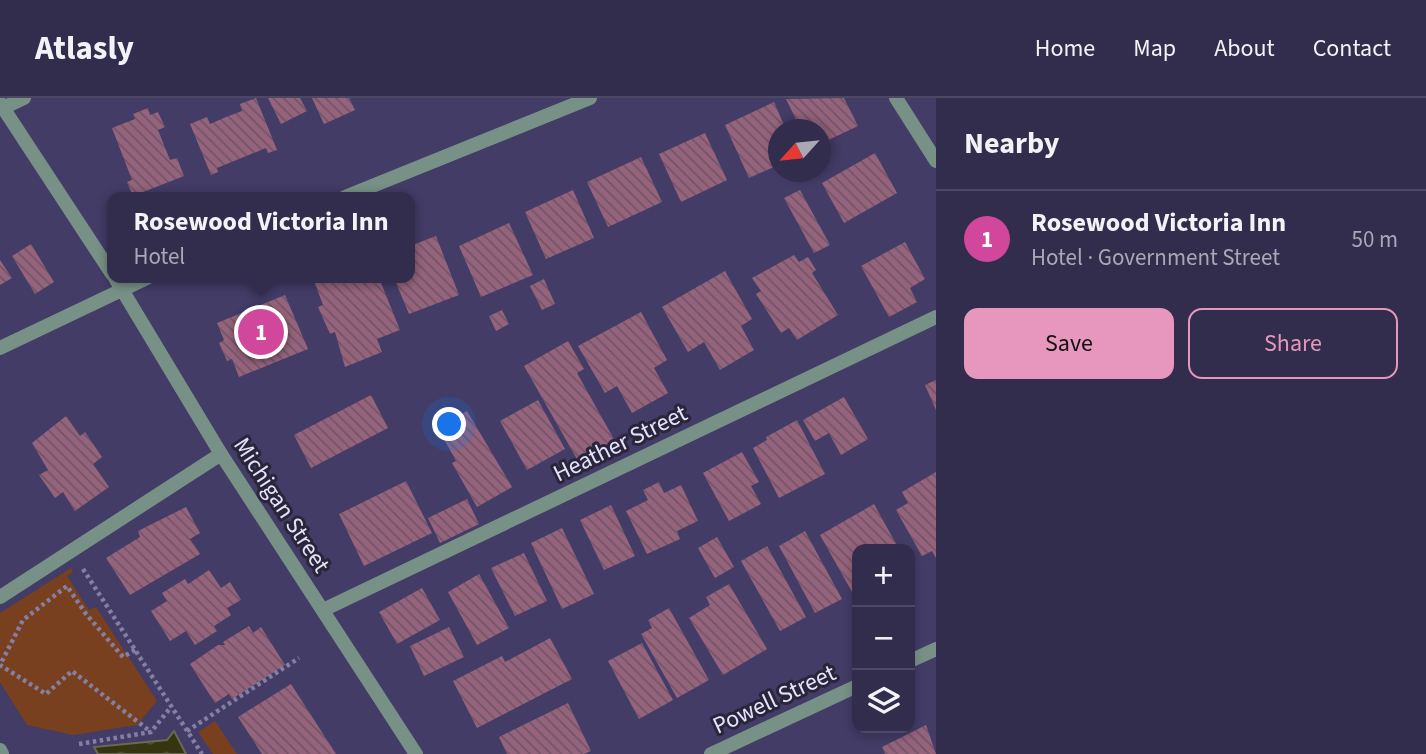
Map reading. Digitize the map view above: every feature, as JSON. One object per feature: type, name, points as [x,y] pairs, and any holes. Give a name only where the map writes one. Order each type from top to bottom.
[{"type":"street","points":[[2,106],[24,98]]},
{"type":"street","points":[[357,192],[590,98]]},
{"type":"street","points":[[896,98],[936,162]]},
{"type":"street","name":"Michigan Street","points":[[2,106],[107,266]]},
{"type":"street","points":[[0,348],[111,283]]},
{"type":"street","name":"Michigan Street","points":[[118,283],[221,454],[416,754]]},
{"type":"street","name":"Heather Street","points":[[323,610],[936,317]]},
{"type":"street","points":[[0,597],[221,454]]},
{"type":"street","points":[[915,659],[936,649]]},
{"type":"street","name":"Powell Street","points":[[711,754],[852,688]]},
{"type":"path","points":[[71,551],[202,754]]},
{"type":"path","points":[[135,650],[123,657],[86,614],[67,586],[23,620],[0,665],[46,694],[72,671],[151,732]]},
{"type":"path","points":[[187,731],[299,658]]},
{"type":"path","points":[[79,744],[151,732],[172,707]]},
{"type":"shaded area","points":[[71,568],[73,572],[67,576],[89,610],[96,607],[157,701],[137,725],[73,735],[27,725],[0,682],[0,613]]},
{"type":"shaded area","points":[[215,721],[237,754],[213,754],[198,732]]},
{"type":"water","points":[[174,731],[186,754],[98,754],[94,747],[167,740]]},
{"type":"building","points":[[256,98],[277,150],[268,153],[266,148],[217,168],[218,172],[211,175],[190,124],[207,117],[210,124],[242,111],[240,104]]},
{"type":"building","points":[[268,98],[300,98],[307,111],[281,124]]},
{"type":"building","points":[[312,98],[349,98],[355,110],[324,124]]},
{"type":"building","points":[[844,98],[858,126],[831,139],[831,119],[796,119],[786,99]]},
{"type":"building","points":[[774,102],[781,119],[768,119],[768,169],[749,178],[725,125]]},
{"type":"building","points":[[148,108],[150,115],[158,112],[165,127],[158,130],[170,160],[177,158],[184,176],[143,192],[131,192],[127,182],[132,180],[112,128],[135,119],[133,114]]},
{"type":"building","points":[[705,133],[727,180],[681,202],[659,154]]},
{"type":"building","points":[[875,153],[897,193],[844,223],[822,183],[831,182],[831,178]]},
{"type":"building","points":[[641,157],[662,202],[608,227],[587,182]]},
{"type":"building","points":[[573,190],[594,238],[546,259],[525,212]]},
{"type":"building","points":[[800,190],[830,245],[814,253],[784,198]]},
{"type":"building","points":[[509,223],[533,275],[481,297],[459,246]]},
{"type":"building","points":[[436,236],[459,295],[409,314],[396,283],[415,283],[415,244]]},
{"type":"building","points":[[905,242],[925,279],[910,288],[917,302],[889,317],[861,266]]},
{"type":"building","points":[[31,244],[54,282],[35,294],[12,256]]},
{"type":"building","points":[[794,255],[799,262],[808,257],[816,270],[812,273],[838,315],[797,340],[789,328],[781,333],[756,294],[761,291],[752,278]]},
{"type":"building","points":[[0,260],[12,278],[0,285]]},
{"type":"building","points":[[725,271],[752,319],[741,326],[754,350],[720,370],[704,342],[688,352],[662,307]]},
{"type":"building","points":[[544,279],[555,304],[542,310],[530,286]]},
{"type":"building","points":[[315,283],[381,283],[400,330],[377,339],[382,352],[345,367],[335,332],[330,334],[318,307],[323,305]]},
{"type":"building","points":[[285,295],[308,349],[239,377],[232,359],[227,361],[219,343],[224,340],[217,323]]},
{"type":"building","points":[[502,310],[509,324],[496,331],[489,316]]},
{"type":"building","points":[[641,312],[667,360],[654,368],[668,393],[632,413],[617,386],[605,393],[578,346]]},
{"type":"building","points":[[568,341],[584,369],[577,373],[615,441],[578,461],[524,366]]},
{"type":"building","points":[[936,380],[936,410],[925,385]]},
{"type":"building","points":[[371,395],[388,428],[311,468],[294,435]]},
{"type":"building","points":[[844,397],[868,439],[841,455],[829,433],[815,441],[803,420]]},
{"type":"building","points":[[538,400],[565,449],[527,470],[500,421]]},
{"type":"building","points":[[467,411],[512,487],[477,507],[452,463],[456,461],[438,428]]},
{"type":"building","points":[[66,416],[80,436],[85,432],[102,457],[93,464],[109,487],[75,511],[63,492],[55,498],[39,475],[48,470],[32,443]]},
{"type":"building","points":[[797,420],[825,474],[779,498],[753,448],[767,440],[766,437]]},
{"type":"building","points":[[742,452],[759,482],[751,486],[761,504],[729,521],[703,473]]},
{"type":"building","points":[[936,472],[936,558],[932,551],[922,556],[896,510],[908,503],[902,492]]},
{"type":"building","points":[[406,481],[432,533],[364,566],[339,514]]},
{"type":"building","points":[[659,482],[664,493],[681,485],[698,521],[677,531],[680,539],[647,554],[626,511],[648,500],[643,490]]},
{"type":"building","points":[[467,499],[479,524],[440,543],[428,518]]},
{"type":"building","points":[[874,504],[896,544],[852,544],[852,592],[820,535]]},
{"type":"building","points":[[611,505],[635,556],[604,570],[580,520]]},
{"type":"building","points":[[186,507],[200,533],[190,539],[200,554],[130,595],[106,558],[140,537],[138,531]]},
{"type":"building","points":[[562,528],[594,594],[562,609],[531,543]]},
{"type":"building","points":[[805,531],[842,599],[815,613],[779,546]]},
{"type":"building","points":[[717,537],[734,567],[715,578],[698,548]]},
{"type":"building","points":[[767,546],[806,617],[780,631],[741,561]]},
{"type":"building","points":[[524,553],[547,601],[515,616],[491,568]]},
{"type":"building","points":[[209,570],[221,588],[230,582],[241,600],[227,608],[231,615],[214,626],[217,631],[195,645],[186,631],[170,641],[151,611],[167,601],[162,593],[185,579],[188,584]]},
{"type":"building","points":[[479,574],[509,628],[477,645],[448,592]]},
{"type":"building","points":[[729,584],[767,649],[723,675],[689,618],[710,605],[706,597]]},
{"type":"building","points":[[422,588],[440,620],[397,644],[379,612]]},
{"type":"building","points":[[669,608],[709,680],[677,698],[641,634],[652,628],[648,620]]},
{"type":"building","points":[[249,626],[253,633],[261,627],[285,665],[232,699],[229,694],[215,703],[190,664],[218,645],[225,645],[223,642]]},
{"type":"building","points":[[449,627],[464,657],[424,676],[410,646]]},
{"type":"building","points":[[550,638],[572,679],[477,728],[453,681],[502,656],[505,662]]},
{"type":"building","points":[[642,643],[673,700],[639,719],[608,661]]},
{"type":"building","points":[[291,684],[336,754],[262,754],[238,717]]},
{"type":"building","points":[[568,703],[591,751],[584,754],[507,754],[499,737]]},
{"type":"building","points":[[926,725],[936,754],[885,754],[882,747],[915,733]]},
{"type":"place","name":"Rosewood Victoria Inn","points":[[261,332]]}]
